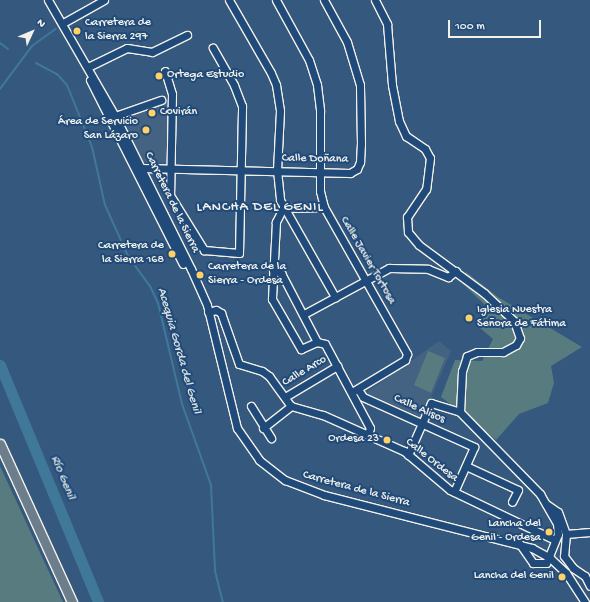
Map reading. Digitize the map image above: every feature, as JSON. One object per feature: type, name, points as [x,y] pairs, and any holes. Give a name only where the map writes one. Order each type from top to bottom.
[{"type":"main road","points":[[0,444],[72,602]]},
{"type":"street","points":[[63,23],[104,0]]},
{"type":"street","points":[[229,0],[271,73],[276,86],[280,112],[277,170],[278,189],[283,208],[335,297]]},
{"type":"street","name":"Calle Javier Tortosa","points":[[276,0],[309,60],[318,85],[320,112],[320,191],[324,207],[366,280],[407,357],[355,391]]},
{"type":"street","name":"Calle Doñana","points":[[142,168],[171,166],[350,173],[357,170],[360,162],[362,114],[360,85],[352,55],[324,0]]},
{"type":"street","points":[[375,0],[387,24],[392,85],[399,121],[406,136],[421,146],[430,158],[426,189],[407,217],[406,227],[419,245],[456,271],[514,322],[520,338],[516,345],[503,352],[477,352],[467,356],[462,371],[460,412]]},
{"type":"street","name":"Carretera de la Sierra","points":[[52,1],[208,312]]},
{"type":"street","points":[[88,67],[127,48],[152,52],[187,35]]},
{"type":"street","name":"Carretera de la Sierra","points":[[74,44],[115,116],[188,262],[208,312],[237,428],[249,449],[271,471],[299,487],[324,495],[520,543],[550,558],[566,572],[585,602]]},
{"type":"street","points":[[165,71],[171,166],[170,195],[204,250],[239,252],[242,106],[234,85],[213,48]]},
{"type":"street","points":[[115,116],[167,97]]},
{"type":"street","points":[[123,144],[142,168],[151,200]]},
{"type":"street","points":[[283,208],[324,207]]},
{"type":"street","points":[[283,208],[276,222],[273,252],[272,299],[301,349],[317,342],[325,344],[337,366],[355,391],[370,428],[368,434]]},
{"type":"street","points":[[304,314],[389,268],[428,269],[448,277],[456,271]]},
{"type":"street","points":[[273,270],[281,273],[304,314],[317,342]]},
{"type":"street","points":[[208,312],[216,310],[221,313],[239,364],[262,371],[291,406],[263,428]]},
{"type":"street","name":"Calle Arco","points":[[284,397],[337,366]]},
{"type":"street","name":"Calle Alisos","points":[[355,391],[363,398],[474,447],[466,466]]},
{"type":"street","points":[[408,455],[431,403],[460,412],[524,478],[546,504],[557,523],[559,530],[550,558],[542,564],[533,563],[520,543]]},
{"type":"street","points":[[251,406],[263,428],[271,438]]},
{"type":"street","name":"Calle Ordesa","points":[[291,406],[323,415],[368,434],[408,455],[454,492],[555,540]]},
{"type":"street","points":[[454,492],[466,466],[518,490],[512,502]]},
{"type":"street","points":[[546,504],[558,512],[566,534],[564,556],[573,568],[585,576],[590,586]]},
{"type":"street","points":[[566,534],[590,532]]},
{"type":"shaded area","name":"Área de Servicio San Lázaro","points":[[169,99],[167,163],[140,162],[118,119]]},
{"type":"shaded area","points":[[439,341],[451,351],[421,421],[367,396],[367,392]]},
{"type":"green space","points":[[466,272],[498,297],[582,347],[551,366],[554,383],[548,403],[519,414],[496,440],[441,397],[455,360],[482,361],[493,339],[480,328],[486,306],[462,283]]},
{"type":"green space","points":[[428,351],[445,358],[431,393],[414,385]]},
{"type":"green space","points":[[0,466],[63,602],[0,602]]},
{"type":"waterway","name":"Acequia Gorda del Genil","points":[[0,89],[32,46],[55,29]]},
{"type":"waterway","name":"Acequia Gorda del Genil","points":[[0,43],[8,49]]},
{"type":"waterway","name":"Acequia Gorda del Genil","points":[[36,63],[57,74],[67,85],[92,147],[105,205],[128,256],[150,286],[158,303],[182,404],[211,485],[215,571],[223,602]]},
{"type":"waterway","name":"Río Genil","points":[[0,365],[98,602]]},
{"type":"place","name":"Carretera de la Sierra 297","points":[[77,31]]},
{"type":"place","name":"Ortega Estudio","points":[[159,76]]},
{"type":"place","name":"Covirán","points":[[152,113]]},
{"type":"place","name":"Área de Servicio San Lázaro","points":[[146,130]]},
{"type":"place","name":"Carretera de la Sierra 168","points":[[172,254]]},
{"type":"place","name":"Carretera de la Sierra - Ordesa","points":[[200,275]]},
{"type":"place","name":"Iglesia Nuestra Señora de Fátima","points":[[469,318]]},
{"type":"place","name":"Ordesa 23","points":[[387,440]]},
{"type":"place","name":"Lancha del Genil - Ordesa","points":[[549,532]]},
{"type":"place","name":"Lancha del Genil","points":[[562,577]]},
{"type":"district","name":"LANCHA DEL GENIL","points":[[260,208]]}]
